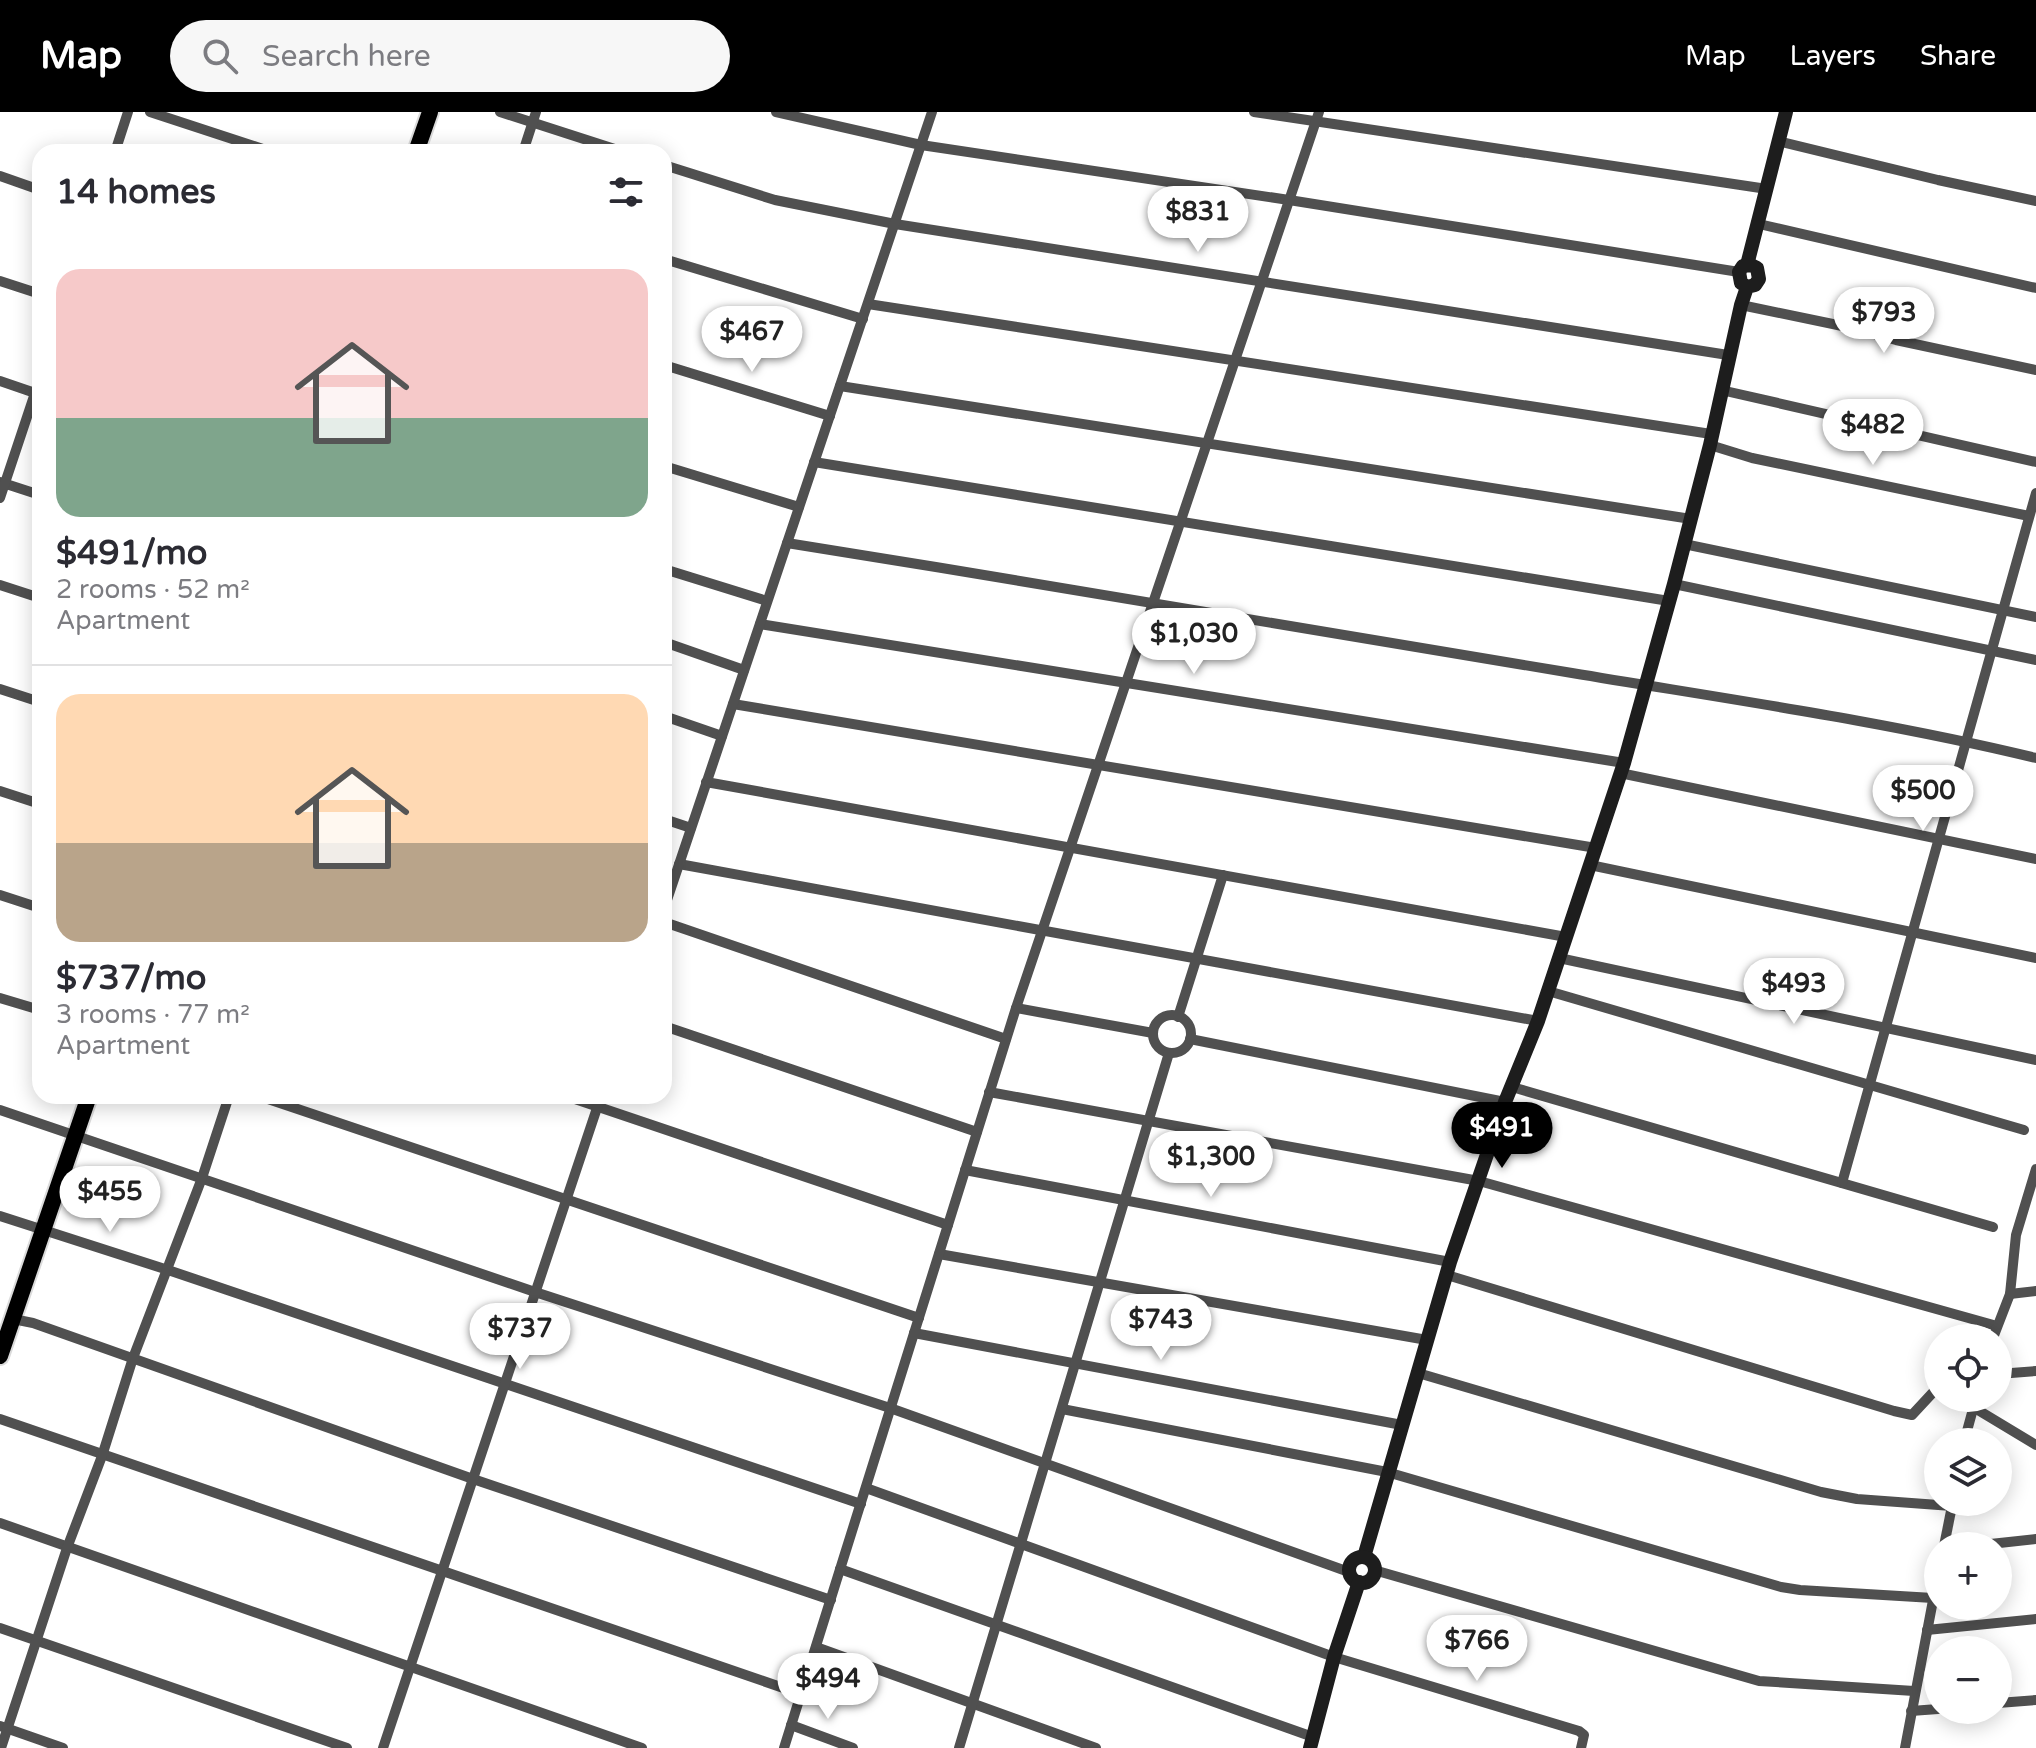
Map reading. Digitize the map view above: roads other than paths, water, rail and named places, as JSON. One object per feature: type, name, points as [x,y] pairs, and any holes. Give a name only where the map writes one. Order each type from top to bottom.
[{"type":"main road","points":[[419,144],[430,112]]},
{"type":"main road","points":[[1364,1557],[1448,1268],[1505,1102],[1538,1021],[1622,768],[1711,439],[1728,355],[1747,287],[1741,283],[1743,268],[1759,224],[1786,112]]},
{"type":"main road","points":[[0,1356],[8,1321],[86,1104]]},
{"type":"main road","points":[[1312,1743],[1354,1577],[1354,1559],[1364,1557],[1371,1561],[1374,1570],[1371,1578],[1354,1577]]},
{"type":"street","points":[[118,144],[128,112]]},
{"type":"street","points":[[150,112],[248,144]]},
{"type":"street","points":[[500,112],[534,117],[603,144]]},
{"type":"street","points":[[776,112],[921,145],[1743,268]]},
{"type":"street","points":[[672,885],[932,112]]},
{"type":"street","points":[[1254,112],[1318,117],[1767,189]]},
{"type":"street","points":[[526,144],[534,117]]},
{"type":"street","points":[[784,1748],[1016,1008],[1318,117]]},
{"type":"street","points":[[1778,141],[2036,201]]},
{"type":"street","points":[[672,168],[775,200],[895,224],[1728,355]]},
{"type":"street","points":[[0,176],[32,187]]},
{"type":"street","points":[[1759,224],[2036,288]]},
{"type":"street","points":[[672,261],[863,319]]},
{"type":"street","points":[[0,281],[32,291]]},
{"type":"street","points":[[868,304],[1234,360],[1711,439],[1752,458],[2029,516]]},
{"type":"street","points":[[1741,305],[2036,370]]},
{"type":"street","points":[[672,367],[830,416]]},
{"type":"street","points":[[0,381],[32,392]]},
{"type":"street","points":[[840,386],[1691,519]]},
{"type":"street","points":[[1721,390],[2036,462]]},
{"type":"street","points":[[0,498],[2,483],[32,409]]},
{"type":"street","points":[[814,462],[1669,601]]},
{"type":"street","points":[[672,468],[799,507]]},
{"type":"street","points":[[2,483],[32,492]]},
{"type":"street","points":[[1842,1183],[2036,493]]},
{"type":"street","points":[[787,543],[1153,601],[1646,685],[1968,741],[2036,758]]},
{"type":"street","points":[[1684,544],[2036,617]]},
{"type":"street","points":[[2021,544],[2036,547]]},
{"type":"street","points":[[672,571],[767,601]]},
{"type":"street","points":[[1674,584],[2036,660]]},
{"type":"street","points":[[0,585],[32,595]]},
{"type":"street","points":[[760,624],[1622,768],[2036,859]]},
{"type":"street","points":[[672,645],[744,670]]},
{"type":"street","points":[[0,689],[32,699]]},
{"type":"street","points":[[733,704],[1596,848]]},
{"type":"street","points":[[672,719],[722,736]]},
{"type":"street","points":[[706,782],[1566,937]]},
{"type":"street","points":[[0,791],[32,801]]},
{"type":"street","points":[[672,822],[691,828]]},
{"type":"street","points":[[679,864],[1538,1021]]},
{"type":"street","points":[[1590,865],[2036,958]]},
{"type":"street","points":[[1178,1017],[1223,875]]},
{"type":"street","points":[[0,895],[32,905]]},
{"type":"street","points":[[672,925],[1006,1039]]},
{"type":"street","points":[[1559,958],[2036,1060]]},
{"type":"street","points":[[1548,991],[2024,1130]]},
{"type":"street","points":[[0,998],[32,1008]]},
{"type":"street","points":[[1016,1008],[1153,1033]]},
{"type":"street","points":[[1164,1017],[1178,1017],[1188,1025],[1190,1039],[1182,1050],[1169,1053],[1157,1046],[1153,1033],[1164,1017]]},
{"type":"street","points":[[672,1029],[977,1132]]},
{"type":"street","points":[[1190,1039],[1505,1102]]},
{"type":"street","points":[[959,1748],[1169,1053]]},
{"type":"street","points":[[1512,1087],[1993,1227]]},
{"type":"street","points":[[989,1092],[1479,1181],[1990,1324]]},
{"type":"street","points":[[1,1748],[4,1727],[102,1456],[133,1358],[202,1178],[226,1104]]},
{"type":"street","points":[[283,1104],[919,1318]]},
{"type":"street","points":[[383,1748],[598,1104]]},
{"type":"street","points":[[607,1104],[948,1225]]},
{"type":"street","points":[[0,1110],[535,1292],[890,1408],[1046,1462],[1354,1577]]},
{"type":"street","points":[[1998,1324],[2010,1294],[2016,1235],[2031,1205],[2036,1169]]},
{"type":"street","points":[[965,1170],[1125,1200],[1448,1268],[1894,1411],[1912,1415],[1924,1402]]},
{"type":"street","points":[[0,1216],[861,1504]]},
{"type":"street","points":[[939,1254],[1427,1340]]},
{"type":"street","points":[[2010,1294],[2036,1291]]},
{"type":"street","points":[[8,1321],[33,1323],[473,1479],[831,1600]]},
{"type":"street","points":[[914,1333],[1402,1425]]},
{"type":"street","points":[[2012,1373],[2036,1371]]},
{"type":"street","points":[[1418,1373],[1821,1492],[1857,1499],[1924,1503]]},
{"type":"street","points":[[1062,1409],[1387,1472],[1781,1587],[1924,1597]]},
{"type":"street","points":[[1987,1412],[2036,1445]]},
{"type":"street","points":[[0,1419],[801,1694]]},
{"type":"street","points":[[866,1488],[1334,1657],[1579,1731],[1584,1735],[1581,1748]]},
{"type":"street","points":[[0,1523],[642,1748]]},
{"type":"street","points":[[2012,1542],[2036,1539]]},
{"type":"street","points":[[840,1569],[1312,1743]]},
{"type":"street","points":[[1374,1570],[1759,1681],[1914,1691]]},
{"type":"street","points":[[1927,1630],[2036,1619]]},
{"type":"street","points":[[1905,1748],[1929,1620]]},
{"type":"street","points":[[0,1628],[347,1748]]},
{"type":"street","points":[[816,1647],[1096,1748]]},
{"type":"street","points":[[2012,1702],[2036,1700]]},
{"type":"street","points":[[1911,1711],[1924,1710]]},
{"type":"street","points":[[791,1725],[853,1748]]},
{"type":"street","points":[[4,1727],[63,1748]]}]
